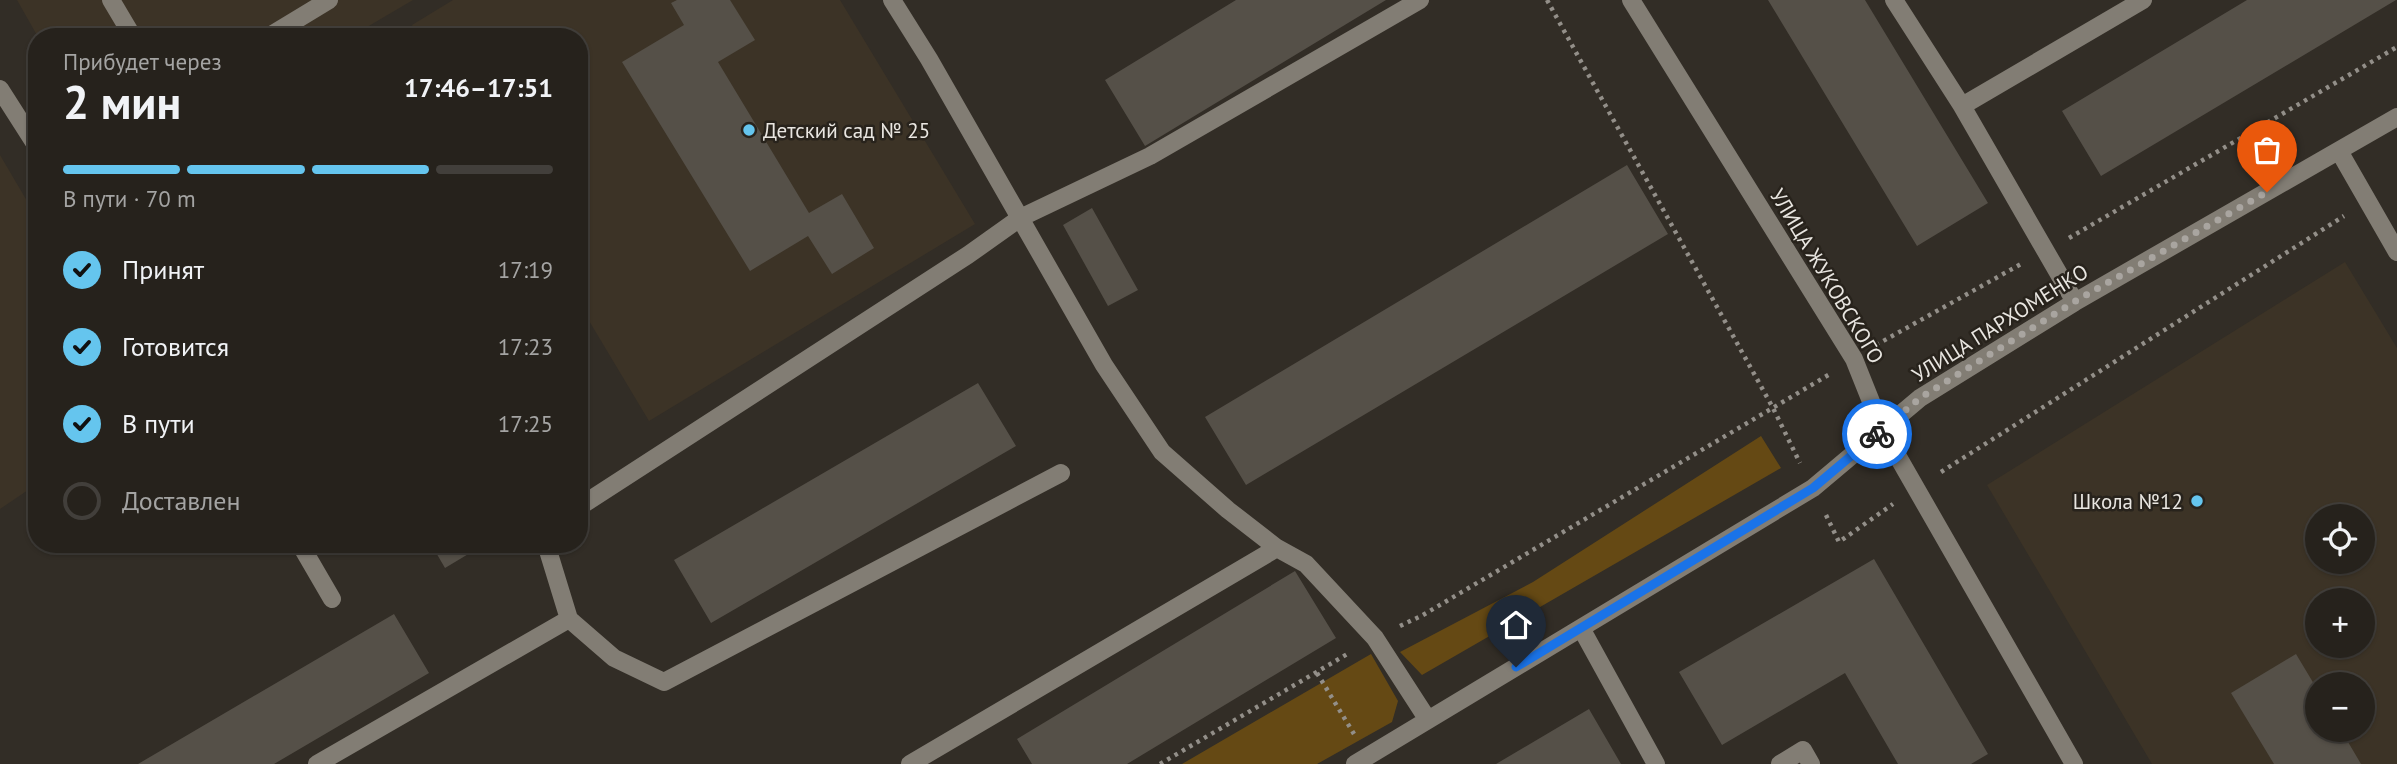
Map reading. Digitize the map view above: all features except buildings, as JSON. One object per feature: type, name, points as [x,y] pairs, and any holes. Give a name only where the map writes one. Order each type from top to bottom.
[{"type":"street","points":[[111,0],[128,28]]},
{"type":"street","points":[[283,28],[329,0]]},
{"type":"street","points":[[892,0],[929,59],[1104,365],[1162,452],[1277,548],[1306,564],[1375,638],[1428,720]]},
{"type":"street","points":[[588,501],[968,255],[1020,218],[1150,156],[1420,0]]},
{"type":"street","name":"УЛИЦА ЖУКОВСКОГО","points":[[1632,0],[1854,359],[1882,429],[2074,764]]},
{"type":"street","points":[[1894,0],[1962,106],[2074,302]]},
{"type":"street","points":[[1962,106],[2143,0]]},
{"type":"street","points":[[0,89],[28,133]]},
{"type":"street","name":"УЛИЦА ПАРХОМЕНКО","points":[[1362,760],[1813,488],[1920,398],[2074,302],[2397,117]]},
{"type":"street","points":[[2339,151],[2397,252]]},
{"type":"street","points":[[549,553],[569,618],[614,658],[664,682],[1061,473]]},
{"type":"street","points":[[910,764],[1277,548]]},
{"type":"street","points":[[305,553],[332,599]]},
{"type":"street","points":[[317,764],[569,618]]},
{"type":"street","points":[[1581,628],[1657,764]]},
{"type":"street","points":[[1780,764],[1803,750],[1811,764]]},
{"type":"path","points":[[1547,0],[1773,408],[1839,542],[1917,488],[2369,200]]},
{"type":"path","points":[[1160,764],[1375,638],[1423,615],[1893,334],[2045,251],[2397,47]]},
{"type":"path","points":[[1317,673],[1362,760]]},
{"type":"shaded area","points":[[17,0],[413,0],[365,28],[33,28]]},
{"type":"shaded area","name":"Детский сад № 25","points":[[453,0],[840,0],[975,224],[649,421],[588,319],[588,28],[414,28],[412,25]]},
{"type":"shaded area","points":[[0,155],[28,203],[28,490],[0,509]]},
{"type":"shaded area","name":"Школа №12","points":[[2345,262],[2397,348],[2397,764],[2152,764],[1987,485]]},
{"type":"shaded area","points":[[1761,436],[1781,468],[1422,675],[1400,652],[1533,582]]},
{"type":"shaded area","points":[[1371,654],[1398,701],[1392,722],[1317,764],[1182,764]]},
{"type":"way so far","points":[[1877,434],[1920,398],[2074,302],[2267,192]]},
{"type":"place","name":"Детский сад № 25","points":[[749,130]]},
{"type":"place","name":"Школа №12","points":[[2197,501]]},
{"type":"route","points":[[1516,667],[1813,488],[1877,434]]}]
